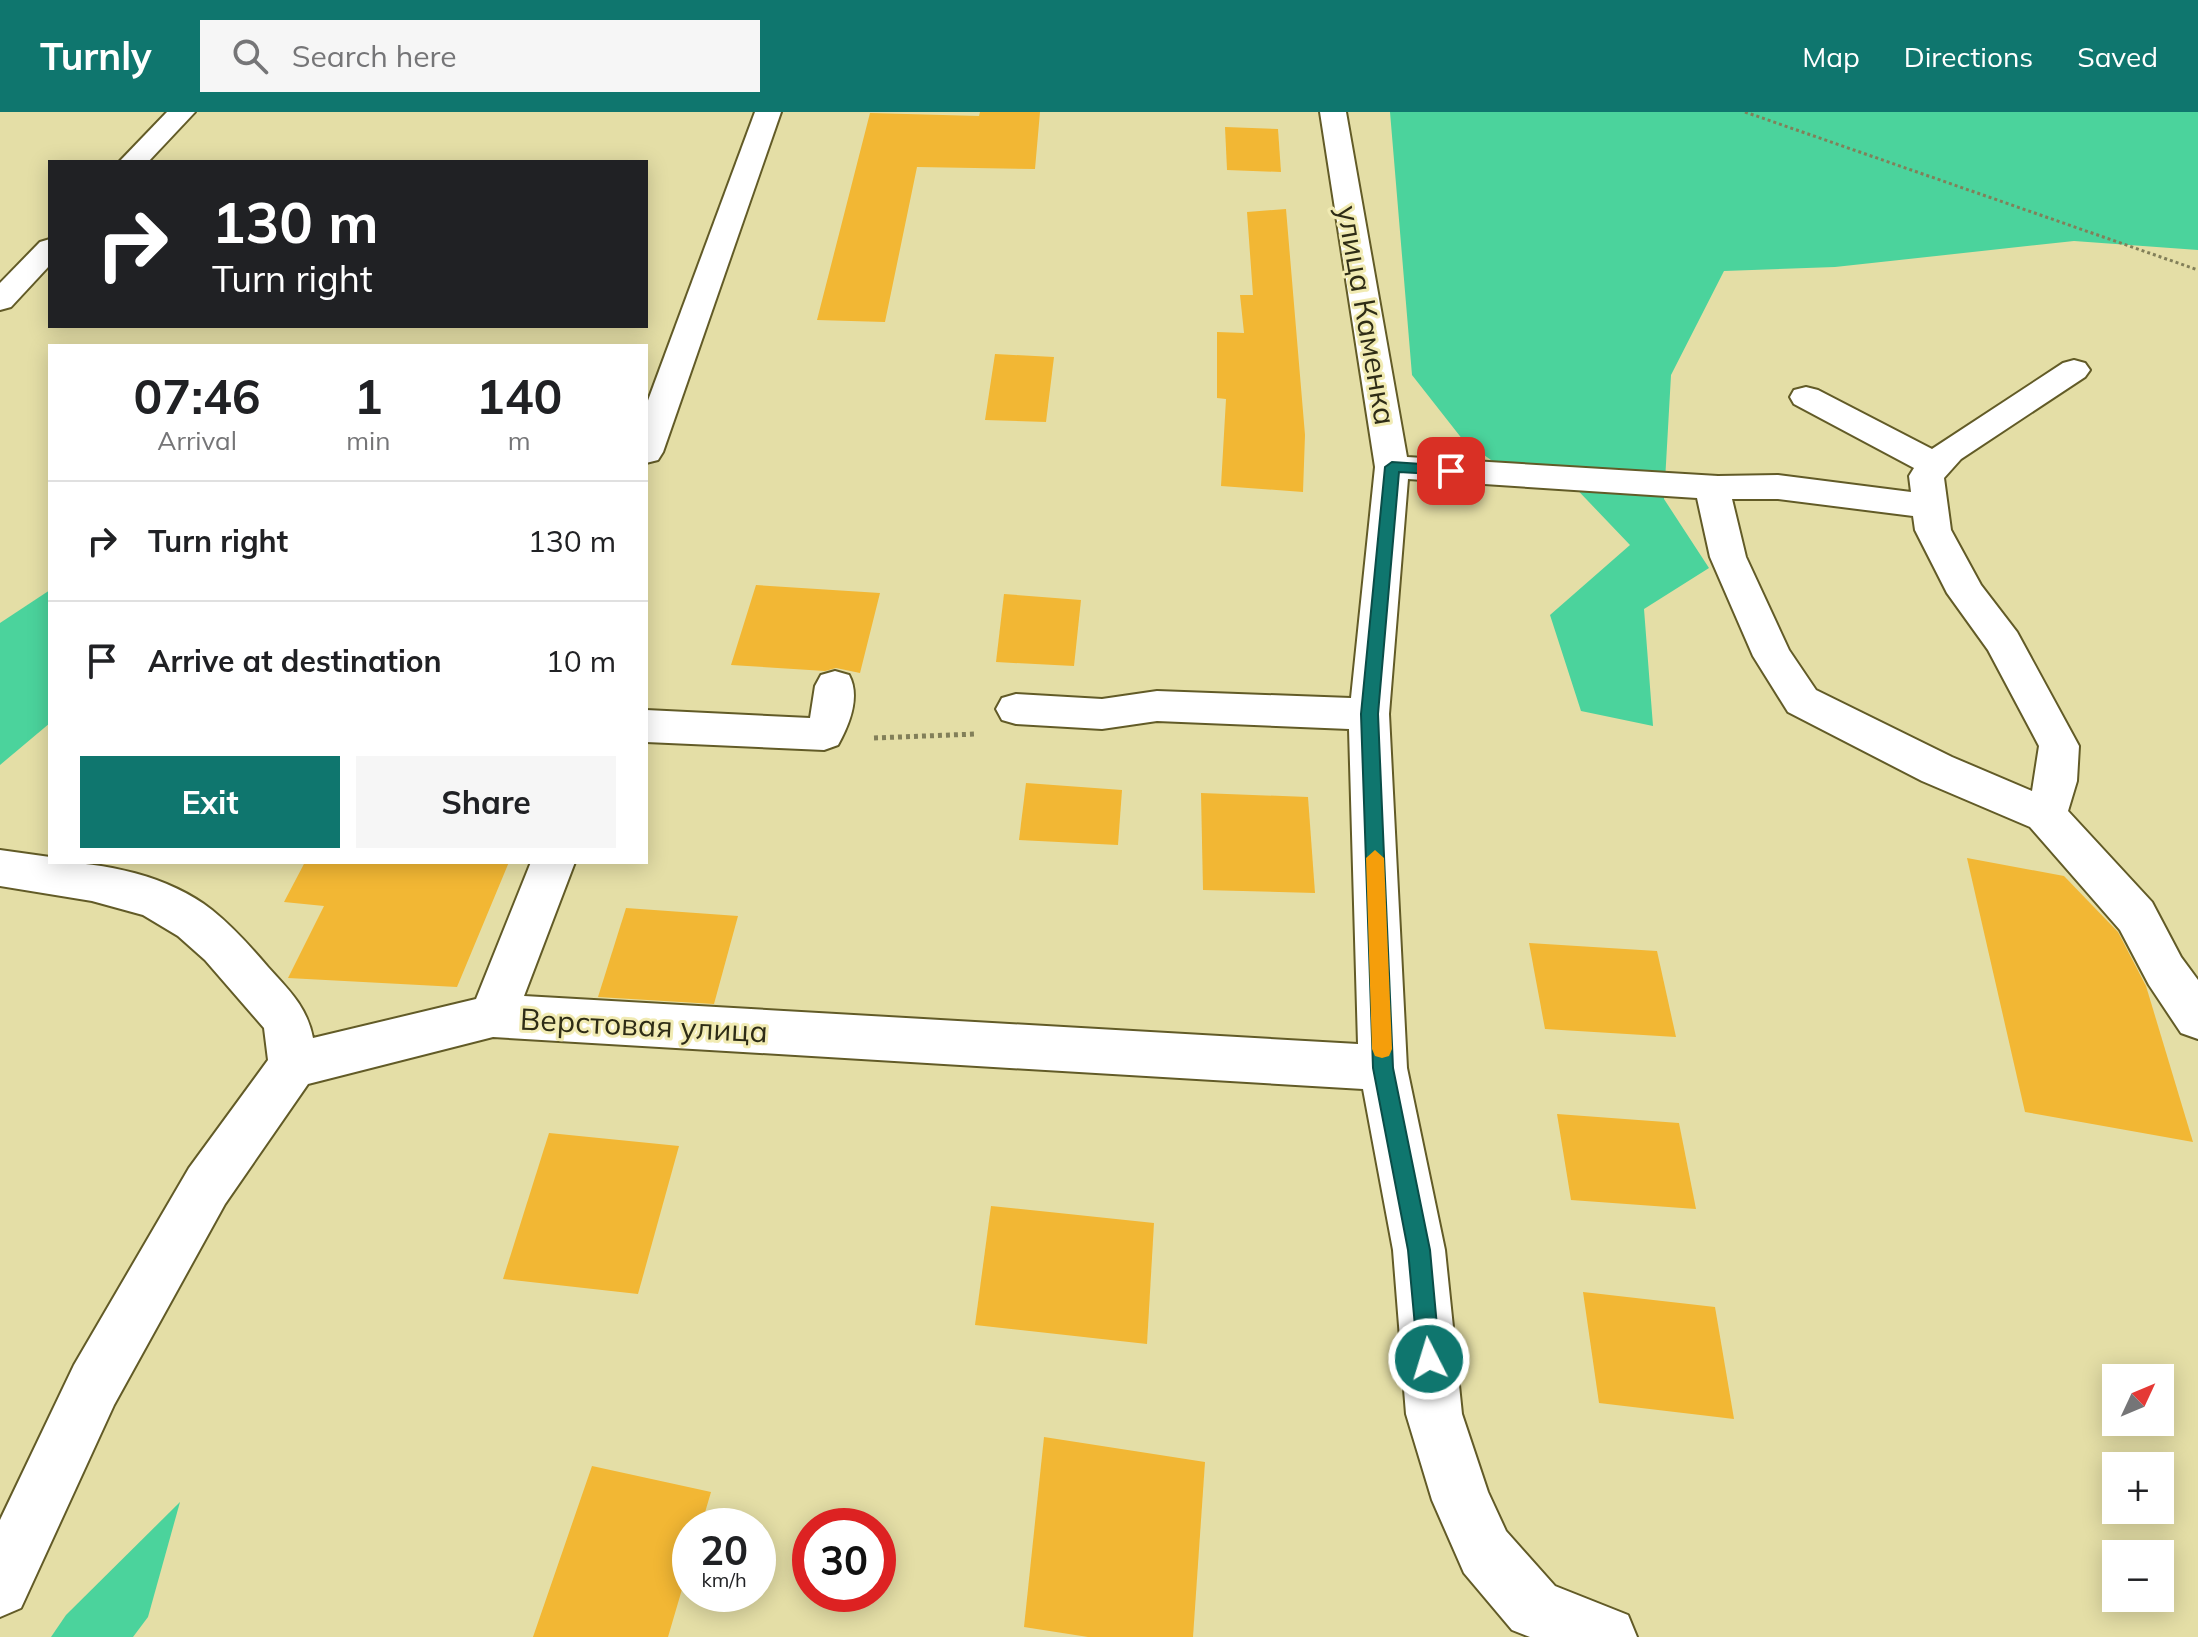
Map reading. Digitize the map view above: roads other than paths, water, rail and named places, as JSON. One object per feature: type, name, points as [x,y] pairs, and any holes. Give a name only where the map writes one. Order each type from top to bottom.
[{"type":"street","points":[[135,160],[182,112]]},
{"type":"street","points":[[648,446],[768,112]]},
{"type":"street","name":"улица Каменка","points":[[1333,112],[1392,467],[1369,714],[1383,1068],[1419,1250],[1434,1414],[1461,1500],[1485,1552],[1534,1608],[1606,1637]]},
{"type":"street","points":[[0,301],[48,250]]},
{"type":"street","points":[[2045,815],[2056,781],[2059,746],[2003,642],[1966,593],[1933,530],[1926,476],[1949,451],[2074,370]]},
{"type":"street","points":[[1806,397],[1935,465]]},
{"type":"street","points":[[1392,467],[1718,488],[1778,487],[1930,506]]},
{"type":"street","points":[[1718,488],[1713,502],[1728,557],[1772,656],[1802,701],[1937,769],[2045,815],[2136,916],[2165,971],[2198,1018]]},
{"type":"street","points":[[648,726],[824,734],[830,721],[835,686]]},
{"type":"street","points":[[1016,709],[1102,714],[1157,706],[1369,714]]},
{"type":"street","points":[[493,1016],[552,864]]},
{"type":"street","points":[[0,868],[117,889],[155,900],[194,922],[221,946],[286,1020],[293,1065],[207,1186],[94,1385],[0,1587]]},
{"type":"street","name":"Верстовая улица","points":[[293,1065],[493,1016],[1383,1068]]}]
